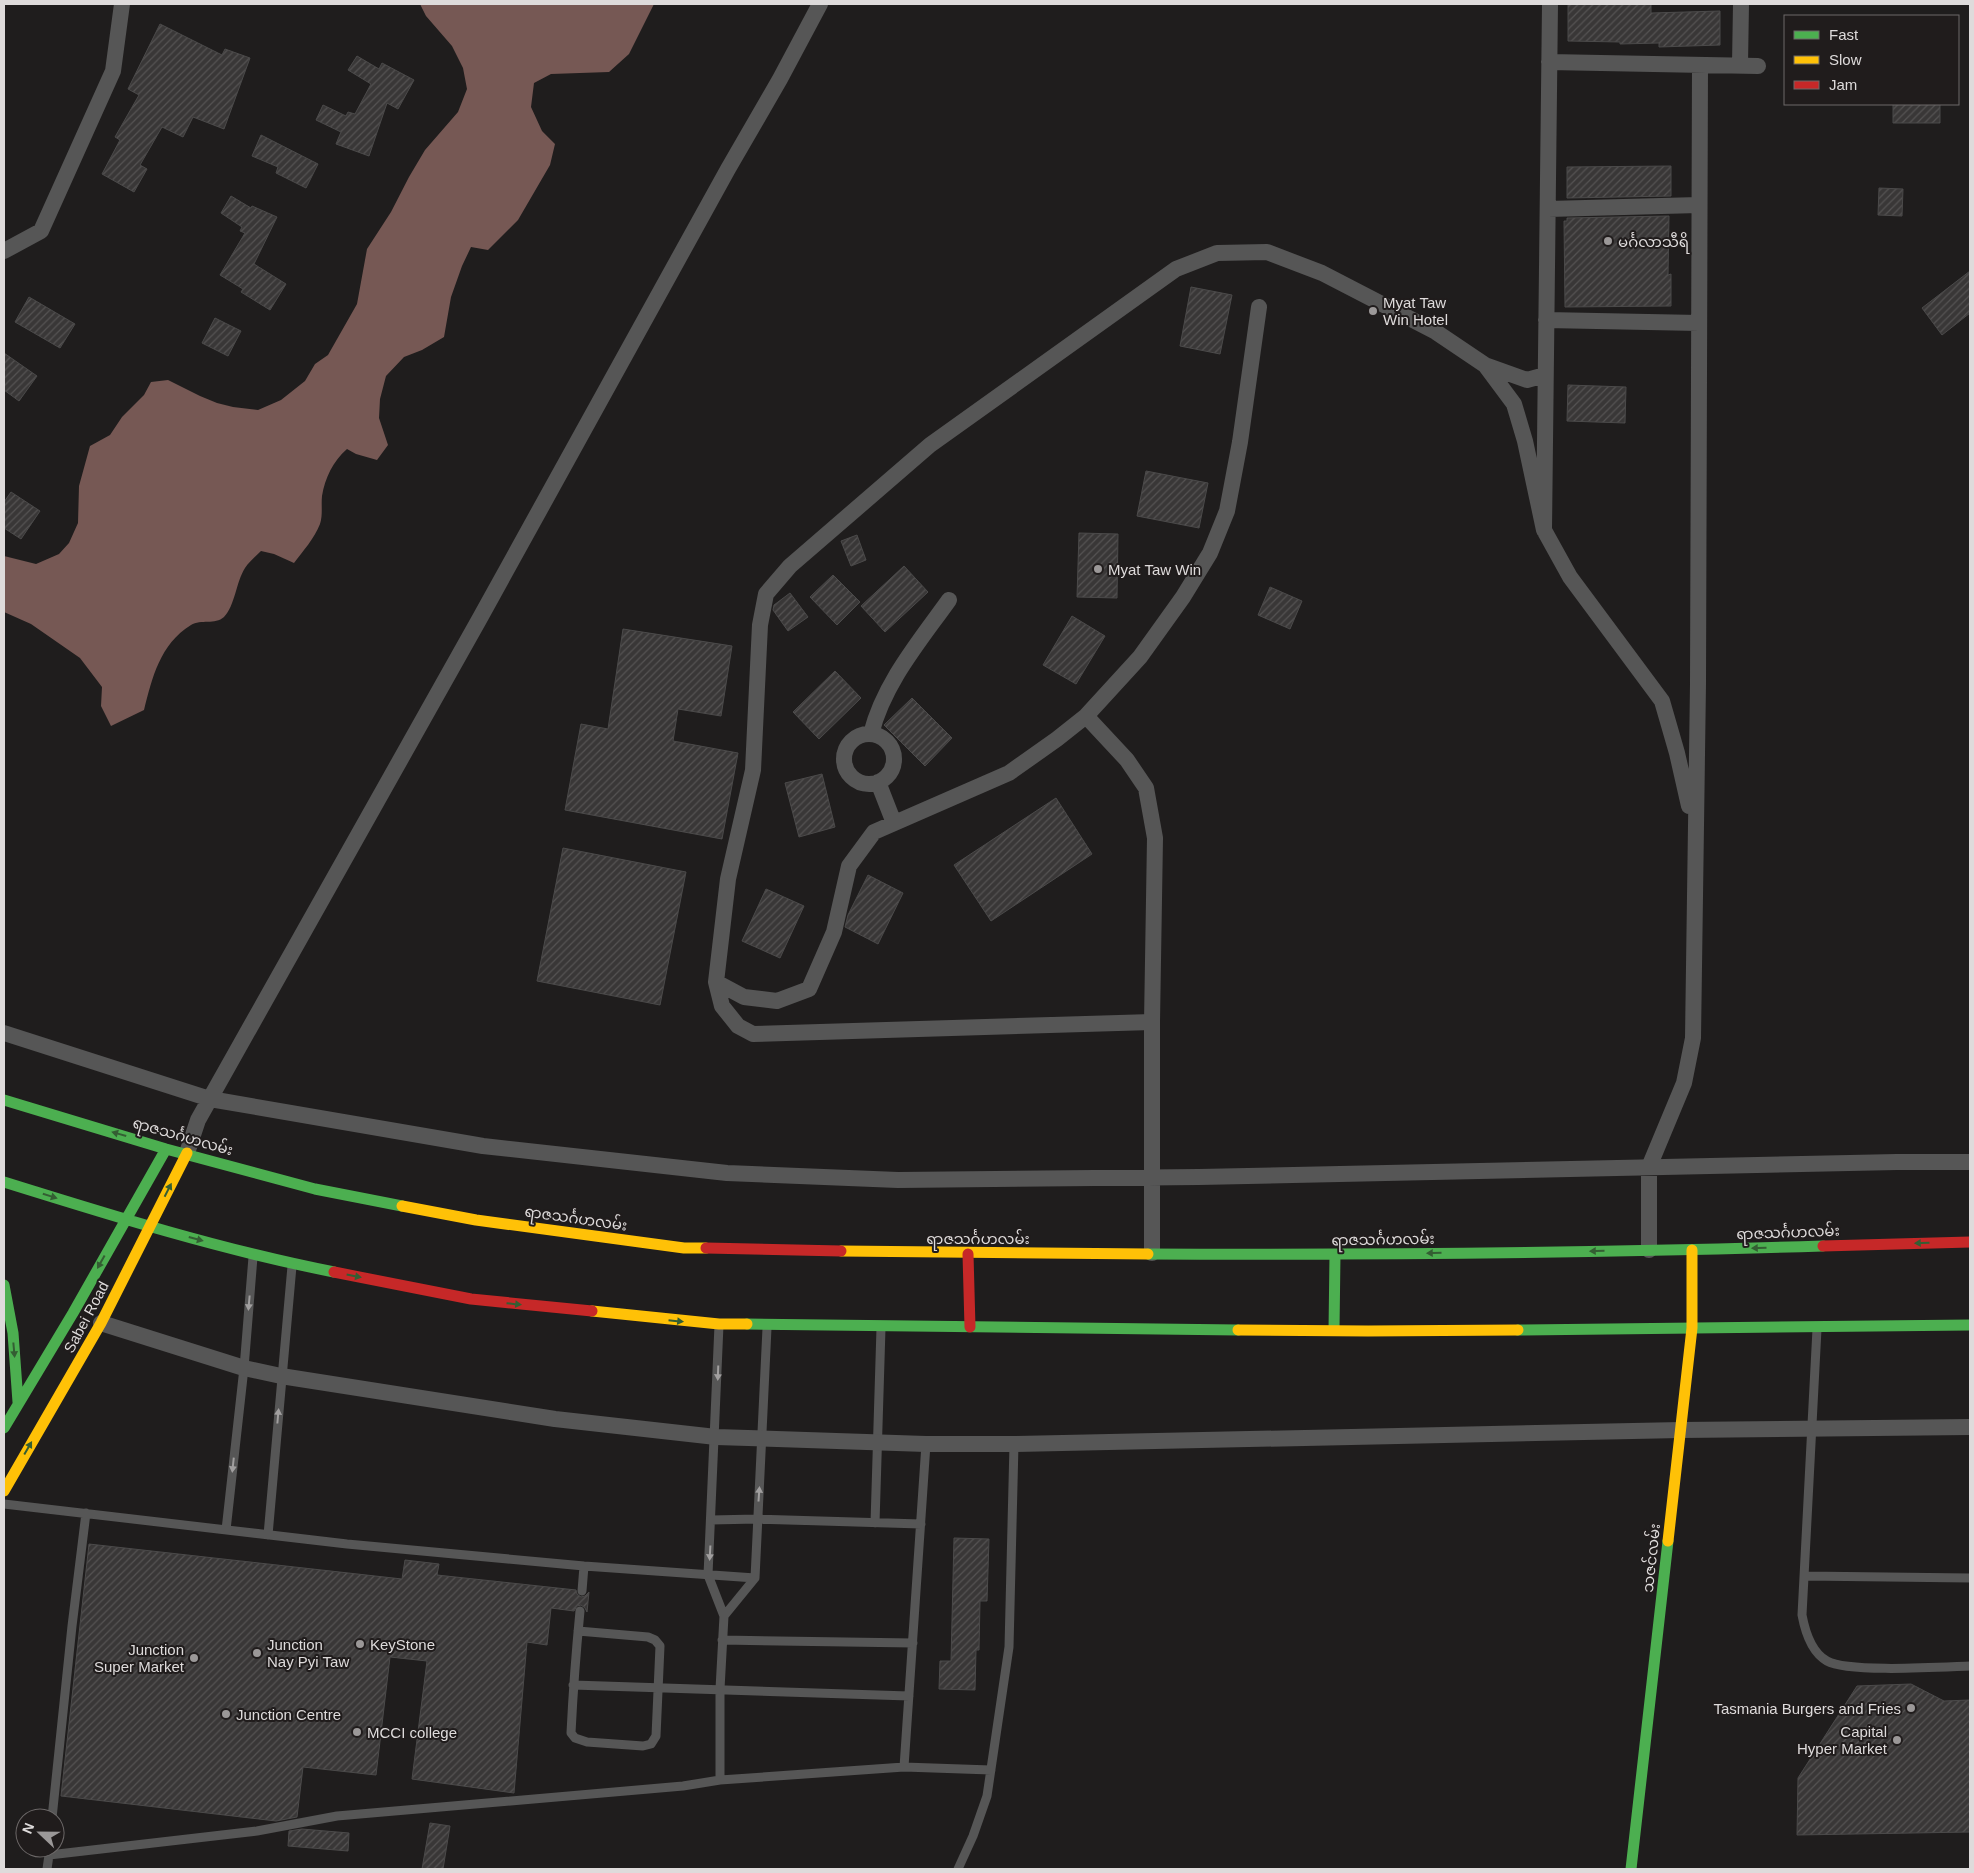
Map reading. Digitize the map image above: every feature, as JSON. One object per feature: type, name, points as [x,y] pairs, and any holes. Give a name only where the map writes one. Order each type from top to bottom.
[{"type":"main road","name":"ရာဇသင်္ဂဟလမ်း","points":[[4,1100],[166,1148],[315,1189],[476,1220],[674,1247],[968,1254],[1152,1253],[1335,1255],[1692,1250],[1970,1242]]},
{"type":"main road","name":"Sabei Road","points":[[4,1428],[73,1313],[166,1148]]},
{"type":"main road","name":"Sabei Road","points":[[4,1491],[101,1323],[187,1153]]},
{"type":"main road","points":[[4,1182],[149,1227],[293,1264],[471,1299],[719,1324],[767,1326],[881,1325],[1334,1330],[1970,1325]]},
{"type":"main road","name":"သဇင်လမ်း","points":[[1631,1869],[1692,1328],[1692,1250]]},
{"type":"main road","points":[[968,1254],[970,1327]]},
{"type":"main road","points":[[1334,1330],[1335,1255]]},
{"type":"main road","points":[[4,1285],[12,1333],[18,1402]]},
{"type":"street","points":[[4,251],[40,231],[113,71],[122,4]]},
{"type":"street","points":[[187,1153],[198,1120],[480,618],[820,4]]},
{"type":"street","points":[[1544,530],[1550,4]]},
{"type":"street","points":[[1740,64],[1741,4]]},
{"type":"street","points":[[1549,62],[1740,64],[1758,66]]},
{"type":"street","points":[[1649,1250],[1649,1167],[1684,1083],[1693,1038],[1698,684],[1700,65]]},
{"type":"street","points":[[1548,209],[1700,205]]},
{"type":"street","points":[[1152,1022],[753,1034],[738,1026],[722,1006],[716,982],[728,880],[753,770],[760,625],[766,594],[790,566],[930,445],[1176,269],[1217,253],[1267,252],[1322,273],[1436,332],[1485,365],[1527,380],[1545,375]]},
{"type":"street","points":[[716,982],[744,997],[777,1001],[809,989],[834,932],[848,866],[874,832],[1008,773],[1086,716],[1140,657],[1183,598],[1210,553],[1227,511],[1240,442],[1259,307]]},
{"type":"street","points":[[1546,320],[1699,322]]},
{"type":"street","points":[[1485,365],[1514,404],[1525,441],[1544,530],[1570,577],[1662,700],[1695,830]]},
{"type":"street","points":[[871,734],[878,710],[891,683],[948,600]]},
{"type":"street","points":[[1086,716],[1127,760],[1146,788],[1155,838],[1152,1022],[1152,1253]]},
{"type":"street","points":[[871,734],[879,736],[887,742],[894,756],[888,775],[878,782],[864,784],[858,782],[851,776],[844,762],[846,750],[856,738],[871,734]]},
{"type":"street","points":[[878,782],[894,823]]},
{"type":"street","points":[[4,1033],[210,1099],[483,1146],[726,1173],[898,1180],[1153,1178],[1970,1162]]},
{"type":"street","points":[[166,1148],[198,1120]]},
{"type":"street","points":[[101,1323],[244,1368],[281,1376],[555,1419],[716,1437],[763,1440],[1014,1444],[1681,1430],[1970,1427]]},
{"type":"lane","points":[[226,1530],[244,1368],[254,1254]]},
{"type":"lane","points":[[268,1535],[281,1376],[293,1264]]},
{"type":"lane","points":[[719,1324],[716,1437],[708,1575],[724,1616],[720,1689],[720,1780]]},
{"type":"lane","points":[[875,1523],[881,1325]]},
{"type":"lane","points":[[724,1616],[755,1578],[767,1326]]},
{"type":"lane","points":[[1818,1327],[1802,1614],[1806,1632],[1815,1649],[1827,1661],[1845,1666],[1870,1668],[1970,1666]]},
{"type":"lane","points":[[904,1768],[926,1444]]},
{"type":"lane","points":[[958,1869],[974,1836],[987,1796],[1008,1647],[1014,1444]]},
{"type":"lane","points":[[4,1504],[347,1544],[584,1566],[755,1578]]},
{"type":"lane","points":[[53,1808],[86,1513]]},
{"type":"lane","points":[[711,1520],[757,1519],[921,1524]]},
{"type":"lane","points":[[582,1591],[584,1566]]},
{"type":"lane","points":[[1804,1576],[1970,1578]]},
{"type":"lane","points":[[578,1631],[648,1637],[655,1640],[660,1646],[656,1736],[652,1744],[643,1746],[587,1742],[575,1738],[571,1732],[573,1685],[578,1631],[580,1612]]},
{"type":"lane","points":[[722,1640],[913,1643]]},
{"type":"lane","points":[[573,1685],[909,1696]]},
{"type":"lane","points":[[65,1850],[257,1831],[337,1816],[683,1786],[720,1780],[904,1768],[991,1770]]},
{"type":"shaded area","points":[[420,4],[654,4],[629,54],[609,72],[551,74],[534,83],[531,107],[542,131],[555,144],[550,165],[518,220],[488,250],[471,247],[451,297],[444,337],[422,350],[404,357],[386,376],[380,399],[379,418],[388,445],[377,460],[356,454],[347,449],[342,454],[330,470],[325,483],[318,529],[294,563],[274,554],[261,551],[245,568],[239,580],[231,607],[224,617],[216,621],[195,623],[180,633],[159,663],[150,686],[144,710],[111,726],[101,706],[102,687],[80,658],[31,624],[4,612],[4,556],[36,564],[59,554],[69,543],[78,523],[79,486],[90,446],[110,435],[122,417],[144,395],[151,382],[168,380],[217,403],[258,410],[281,400],[305,381],[315,364],[328,355],[357,304],[367,249],[391,212],[425,150],[458,112],[467,89],[463,68],[452,46],[426,16]]},
{"type":"building","points":[[1568,4],[1651,4],[1651,13],[1720,11],[1720,45],[1659,47],[1659,43],[1620,44],[1620,42],[1568,41]]},
{"type":"building","points":[[160,24],[222,55],[225,49],[250,58],[224,129],[193,117],[183,137],[162,127],[140,165],[147,169],[134,192],[102,174],[120,140],[115,137],[139,95],[128,89]]},
{"type":"building","points":[[357,56],[379,69],[382,63],[414,80],[398,109],[387,103],[369,156],[336,144],[341,132],[316,120],[323,105],[346,116],[348,112],[355,114],[371,84],[348,70]]},
{"type":"building","points":[[1893,105],[1940,105],[1940,123],[1893,123]]},
{"type":"building","points":[[261,135],[318,164],[306,188],[276,173],[278,167],[252,156]]},
{"type":"building","points":[[1671,166],[1671,196],[1567,198],[1567,167]]},
{"type":"building","points":[[1879,188],[1903,189],[1902,216],[1878,215]]},
{"type":"building","points":[[231,196],[251,208],[252,206],[277,217],[254,264],[286,284],[270,310],[241,292],[243,289],[220,275],[245,233],[240,231],[242,227],[221,213]]},
{"type":"building","points":[[1669,216],[1668,275],[1671,274],[1671,306],[1565,307],[1564,221],[1567,221],[1567,218]]},
{"type":"building","points":[[1970,271],[1970,313],[1942,335],[1922,308]]},
{"type":"building","points":[[1191,287],[1232,295],[1220,354],[1180,346]]},
{"type":"building","points":[[29,297],[75,324],[60,348],[15,322]]},
{"type":"building","points":[[215,318],[241,331],[228,356],[202,343]]},
{"type":"building","points":[[4,353],[37,376],[19,401],[4,390]]},
{"type":"building","points":[[1568,385],[1626,387],[1625,423],[1567,421]]},
{"type":"building","points":[[1146,471],[1208,483],[1199,528],[1137,516]]},
{"type":"building","points":[[11,492],[40,511],[21,539],[4,528],[4,502]]},
{"type":"building","points":[[1079,533],[1118,534],[1117,598],[1077,597]]},
{"type":"building","points":[[857,535],[866,560],[851,566],[841,541]]},
{"type":"building","points":[[904,566],[928,592],[885,632],[861,606]]},
{"type":"building","points":[[833,575],[860,602],[837,625],[810,597]]},
{"type":"building","points":[[1270,587],[1302,601],[1290,629],[1258,615]]},
{"type":"building","points":[[790,593],[808,617],[788,631],[773,610],[774,605]]},
{"type":"building","points":[[1072,616],[1105,636],[1076,684],[1043,665]]},
{"type":"building","points":[[623,629],[732,646],[721,716],[678,709],[673,741],[738,753],[722,839],[565,810],[581,724],[608,729]]},
{"type":"building","points":[[835,671],[861,698],[819,739],[793,712]]},
{"type":"building","points":[[912,698],[952,738],[925,766],[884,725]]},
{"type":"building","points":[[822,774],[835,827],[799,837],[785,783]]},
{"type":"building","points":[[1056,798],[1092,854],[991,921],[954,865]]},
{"type":"building","points":[[563,848],[686,872],[660,1005],[537,981]]},
{"type":"building","points":[[868,875],[903,893],[878,944],[845,927],[848,915]]},
{"type":"building","points":[[766,889],[804,906],[780,958],[742,941]]},
{"type":"building","points":[[954,1538],[989,1539],[987,1601],[980,1601],[979,1650],[976,1650],[975,1690],[939,1689],[940,1661],[951,1661]]},
{"type":"building","name":"Junction Centre","points":[[89,1544],[402,1579],[405,1560],[439,1564],[437,1575],[576,1590],[577,1594],[581,1597],[589,1592],[587,1612],[581,1605],[577,1606],[574,1611],[551,1608],[547,1645],[527,1642],[514,1793],[412,1779],[427,1661],[390,1657],[376,1775],[303,1767],[297,1817],[276,1821],[61,1796]]},
{"type":"building","name":"Capital Hyper Market","points":[[1911,1684],[1944,1701],[1970,1700],[1970,1832],[1797,1835],[1798,1778],[1857,1686]]},
{"type":"building","points":[[430,1823],[450,1826],[443,1869],[422,1869]]},
{"type":"building","points":[[302,1829],[349,1833],[348,1851],[288,1846],[289,1831]]},
{"type":"traffic: fast","points":[[4,1100],[166,1149],[315,1189],[402,1206]]},
{"type":"traffic: fast","points":[[4,1428],[73,1313],[166,1149]]},
{"type":"traffic: fast","points":[[4,1182],[209,1243],[334,1272]]},
{"type":"traffic: fast","points":[[1148,1254],[1486,1253],[1823,1246]]},
{"type":"traffic: fast","points":[[1334,1330],[1335,1255]]},
{"type":"traffic: fast","points":[[4,1285],[13,1333],[18,1402]]},
{"type":"traffic: fast","points":[[747,1324],[1238,1330]]},
{"type":"traffic: fast","points":[[1518,1330],[1970,1325]]},
{"type":"traffic: fast","points":[[1631,1869],[1668,1541]]},
{"type":"traffic: slow","points":[[4,1491],[101,1323],[187,1153]]},
{"type":"traffic: slow","points":[[402,1206],[476,1220],[684,1248],[706,1248]]},
{"type":"traffic: slow","points":[[1668,1541],[1692,1328],[1692,1250]]},
{"type":"traffic: slow","points":[[841,1251],[1148,1254]]},
{"type":"traffic: slow","points":[[592,1311],[719,1324],[747,1324]]},
{"type":"traffic: slow","points":[[1238,1330],[1518,1330]]},
{"type":"traffic: jam","points":[[1823,1246],[1970,1242]]},
{"type":"traffic: jam","points":[[706,1248],[841,1251]]},
{"type":"traffic: jam","points":[[968,1254],[970,1327]]},
{"type":"traffic: jam","points":[[334,1272],[471,1299],[592,1311]]},
{"type":"place","name":"မင်္ဂလာသီရိ","points":[[1608,241]]},
{"type":"place","name":"Myat Taw Win Hotel","points":[[1373,311]]},
{"type":"place","name":"Myat Taw Win","points":[[1098,569]]},
{"type":"place","name":"KeyStone","points":[[360,1644]]},
{"type":"place","name":"Junction Nay Pyi Taw","points":[[257,1653]]},
{"type":"place","name":"Junction Super Market","points":[[194,1658]]},
{"type":"place","name":"Tasmania Burgers and Fries","points":[[1911,1708]]},
{"type":"place","name":"Junction Centre","points":[[226,1714]]},
{"type":"place","name":"MCCI college","points":[[357,1732]]},
{"type":"place","name":"Capital Hyper Market","points":[[1897,1740]]}]
